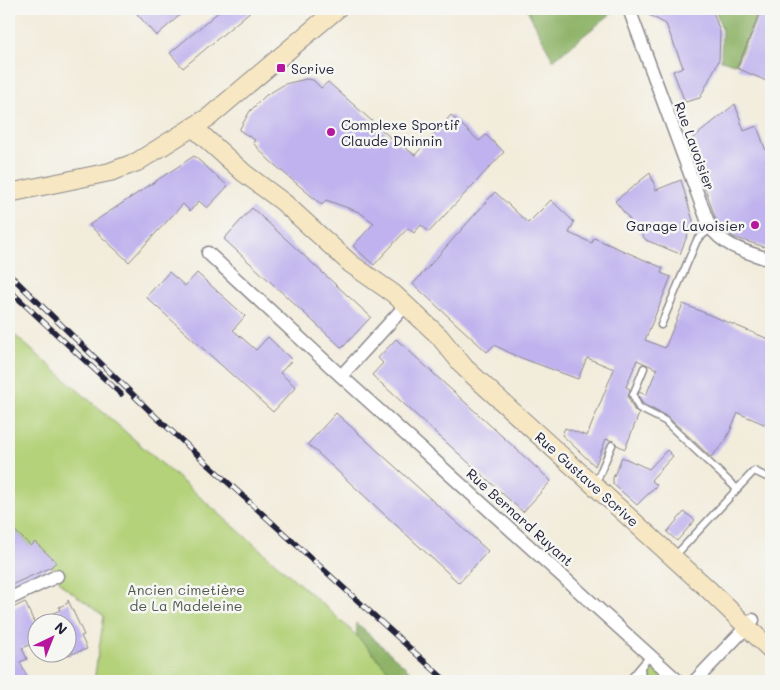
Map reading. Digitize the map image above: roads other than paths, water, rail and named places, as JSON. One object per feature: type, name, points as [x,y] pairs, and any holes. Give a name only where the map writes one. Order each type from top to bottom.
[{"type":"street","points":[[9,193],[120,169],[137,162],[197,125],[337,9]]},
{"type":"street","name":"Rue Lavoisier","points":[[629,9],[711,228],[725,243],[771,260]]},
{"type":"street","name":"Rue Gustave Scrive","points":[[197,125],[261,177],[283,202],[351,264],[359,275],[403,309],[449,357],[465,368],[673,558],[749,623],[771,637]]},
{"type":"street","name":"Rue Bernard Ruyant","points":[[208,252],[341,376],[678,681]]},
{"type":"street","points":[[341,376],[403,309]]},
{"type":"street","points":[[9,599],[57,576]]},
{"type":"street","points":[[697,680],[749,623]]},
{"type":"street","name":"Rue Gustave Scrive","points":[[749,623],[771,650]]},
{"type":"lane","points":[[661,325],[697,240],[711,228]]},
{"type":"lane","points":[[644,368],[633,394],[638,408],[665,421],[737,489]]},
{"type":"lane","points":[[594,486],[612,445]]},
{"type":"lane","points":[[673,558],[754,471],[771,479]]},
{"type":"lane","points":[[628,681],[650,656]]},
{"type":"lane","points":[[641,667],[642,681]]},
{"type":"railway","points":[[9,274],[156,417],[446,681]]},
{"type":"railway","points":[[9,290],[121,394]]},
{"type":"place","name":"Scrive","points":[[281,68]]},
{"type":"place","name":"Complexe Sportif Claude Dhinnin","points":[[331,132]]},
{"type":"place","name":"Garage Lavoisier","points":[[755,225]]},
{"type":"park label","name":"Ancien cimetière de La Madeleine","points":[[186,598]]}]
